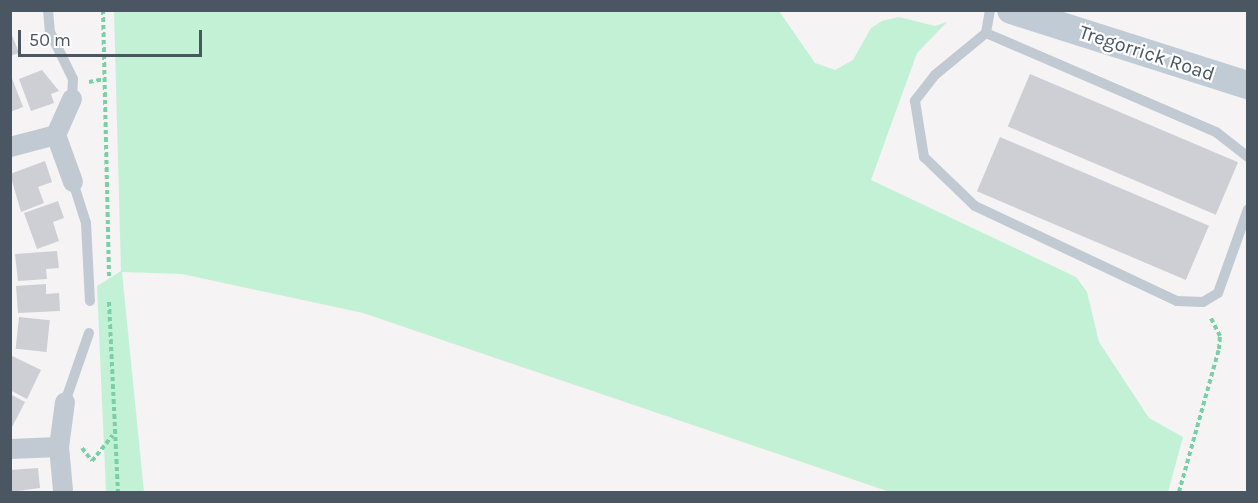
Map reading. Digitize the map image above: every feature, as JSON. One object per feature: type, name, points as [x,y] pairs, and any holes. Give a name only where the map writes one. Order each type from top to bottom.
[{"type":"street","name":"Tregorrick Road","points":[[1011,10],[1248,85]]},
{"type":"street","points":[[72,99],[56,135],[73,182]]},
{"type":"street","points":[[10,147],[56,135]]},
{"type":"street","points":[[63,490],[59,447],[65,402]]},
{"type":"street","points":[[10,449],[59,447]]},
{"type":"lane","points":[[48,10],[50,32],[72,79],[72,99]]},
{"type":"lane","points":[[990,10],[986,33],[935,75],[915,102],[924,157],[975,206],[1177,301],[1203,302],[1218,293],[1248,209]]},
{"type":"lane","points":[[986,33],[1216,132],[1248,158]]},
{"type":"lane","points":[[73,182],[86,222],[90,301]]},
{"type":"lane","points":[[65,402],[90,333]]},
{"type":"path","points":[[103,10],[109,280]]},
{"type":"path","points":[[109,292],[113,434],[118,492]]},
{"type":"path","points":[[1179,492],[1219,349],[1220,336],[1203,302]]},
{"type":"path","points":[[80,444],[92,461],[113,434]]},
{"type":"green space","points":[[114,11],[779,11],[815,63],[835,70],[853,60],[871,28],[882,21],[899,17],[935,26],[947,22],[917,53],[871,180],[1076,277],[1087,292],[1099,342],[1149,418],[1183,437],[1168,492],[890,492],[363,313],[182,274],[122,272],[144,492],[106,492],[97,286],[121,271]]},
{"type":"building","points":[[10,30],[19,53],[10,56]]},
{"type":"building","points":[[42,70],[59,91],[51,94],[54,103],[31,111],[19,79]]},
{"type":"building","points":[[10,73],[23,107],[10,112]]},
{"type":"building","points":[[1030,74],[1238,162],[1216,215],[1008,126]]},
{"type":"building","points":[[1000,137],[1209,226],[1186,280],[977,191]]},
{"type":"building","points":[[45,161],[52,182],[38,187],[44,203],[21,212],[10,174]]},
{"type":"building","points":[[58,201],[64,218],[53,222],[59,241],[37,249],[24,213]]},
{"type":"building","points":[[57,251],[59,268],[46,269],[47,279],[18,281],[15,254]]},
{"type":"building","points":[[46,284],[46,294],[59,293],[60,311],[18,313],[16,286]]},
{"type":"building","points":[[19,317],[50,320],[46,352],[16,349]]},
{"type":"building","points":[[10,355],[41,370],[27,399],[10,390]]},
{"type":"building","points":[[10,394],[25,402],[10,431]]},
{"type":"building","points":[[38,468],[40,488],[10,492],[10,470]]}]
